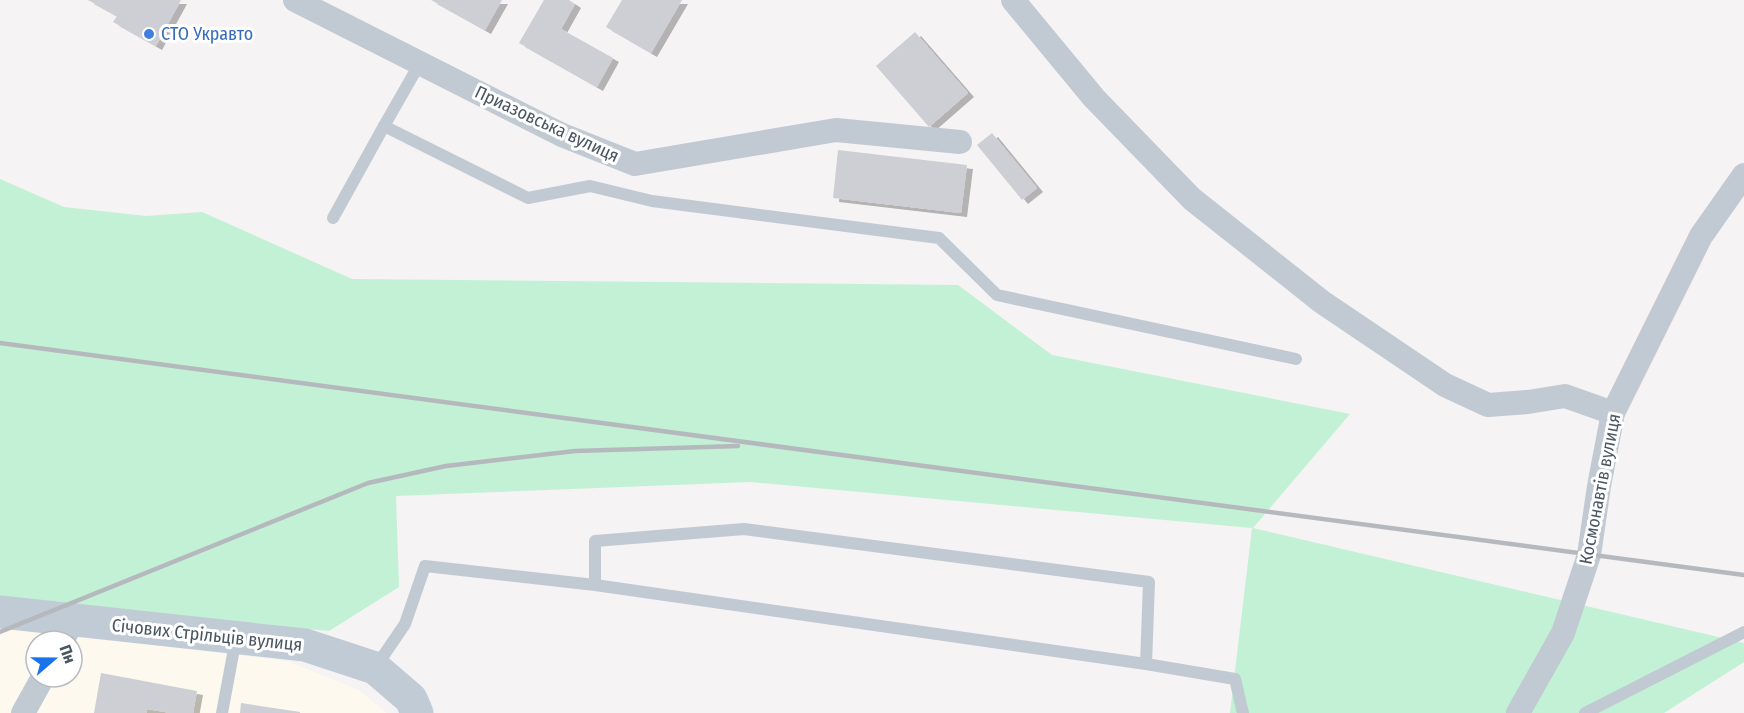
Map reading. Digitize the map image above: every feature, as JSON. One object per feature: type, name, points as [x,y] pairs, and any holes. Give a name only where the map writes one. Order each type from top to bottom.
[{"type":"street","name":"Приазовська вулиця","points":[[295,0],[562,135],[635,164],[836,130],[960,142]]},
{"type":"street","points":[[1013,0],[1094,98],[1192,199],[1322,302],[1445,385],[1488,405],[1565,396],[1612,413]]},
{"type":"street","name":"Космонавтів вулиця","points":[[1518,713],[1563,633],[1589,555],[1612,413],[1701,236],[1744,175]]},
{"type":"street","name":"Січових Стрільців вулиця","points":[[0,612],[61,629]]},
{"type":"street","name":"Січових Стрільців вулиця","points":[[84,632],[236,638],[305,645],[375,668]]},
{"type":"street","points":[[375,668],[411,699],[417,713]]},
{"type":"street","points":[[23,713],[36,689]]},
{"type":"lane","points":[[333,218],[420,63]]},
{"type":"lane","points":[[384,126],[528,198],[590,186],[652,201],[939,238],[997,295],[1296,359]]},
{"type":"lane","points":[[595,585],[595,541],[744,529],[1149,582],[1146,664]]},
{"type":"lane","points":[[375,668],[405,624],[425,566],[595,585],[1146,664],[1235,679],[1243,713]]},
{"type":"lane","points":[[1585,713],[1744,632]]},
{"type":"lane","points":[[222,713],[236,638]]},
{"type":"shaded area","points":[[0,626],[25,629],[24,689],[84,689],[84,636],[287,661],[359,690],[387,713],[0,713]]},
{"type":"green space","points":[[0,179],[64,207],[146,216],[202,212],[352,279],[958,285],[1052,355],[1350,414],[1253,528],[1744,643],[1744,662],[1664,713],[1230,713],[1252,528],[750,482],[396,496],[399,587],[329,631],[0,601]]},
{"type":"building","name":"СТО Укравто","points":[[88,0],[181,0],[156,46],[113,22],[117,16]]},
{"type":"building","points":[[431,0],[502,0],[485,30]]},
{"type":"building","points":[[544,0],[569,0],[575,4],[561,29],[613,58],[597,87],[519,43]]},
{"type":"building","points":[[622,0],[682,0],[651,53],[606,27]]},
{"type":"building","points":[[915,32],[968,93],[929,127],[876,66]]},
{"type":"building","points":[[992,133],[1037,188],[1022,200],[977,145]]},
{"type":"building","points":[[838,150],[967,165],[961,213],[833,198]]},
{"type":"building","points":[[101,673],[197,691],[193,713],[171,713],[147,709],[146,713],[94,713]]},
{"type":"building","points":[[241,703],[300,712],[300,713],[240,713]]},
{"type":"railway","points":[[0,343],[1744,575]]},
{"type":"railway","points":[[0,632],[368,483],[446,466],[575,451],[738,446]]},
{"type":"place","name":"СТО Укравто","points":[[149,34]]}]
